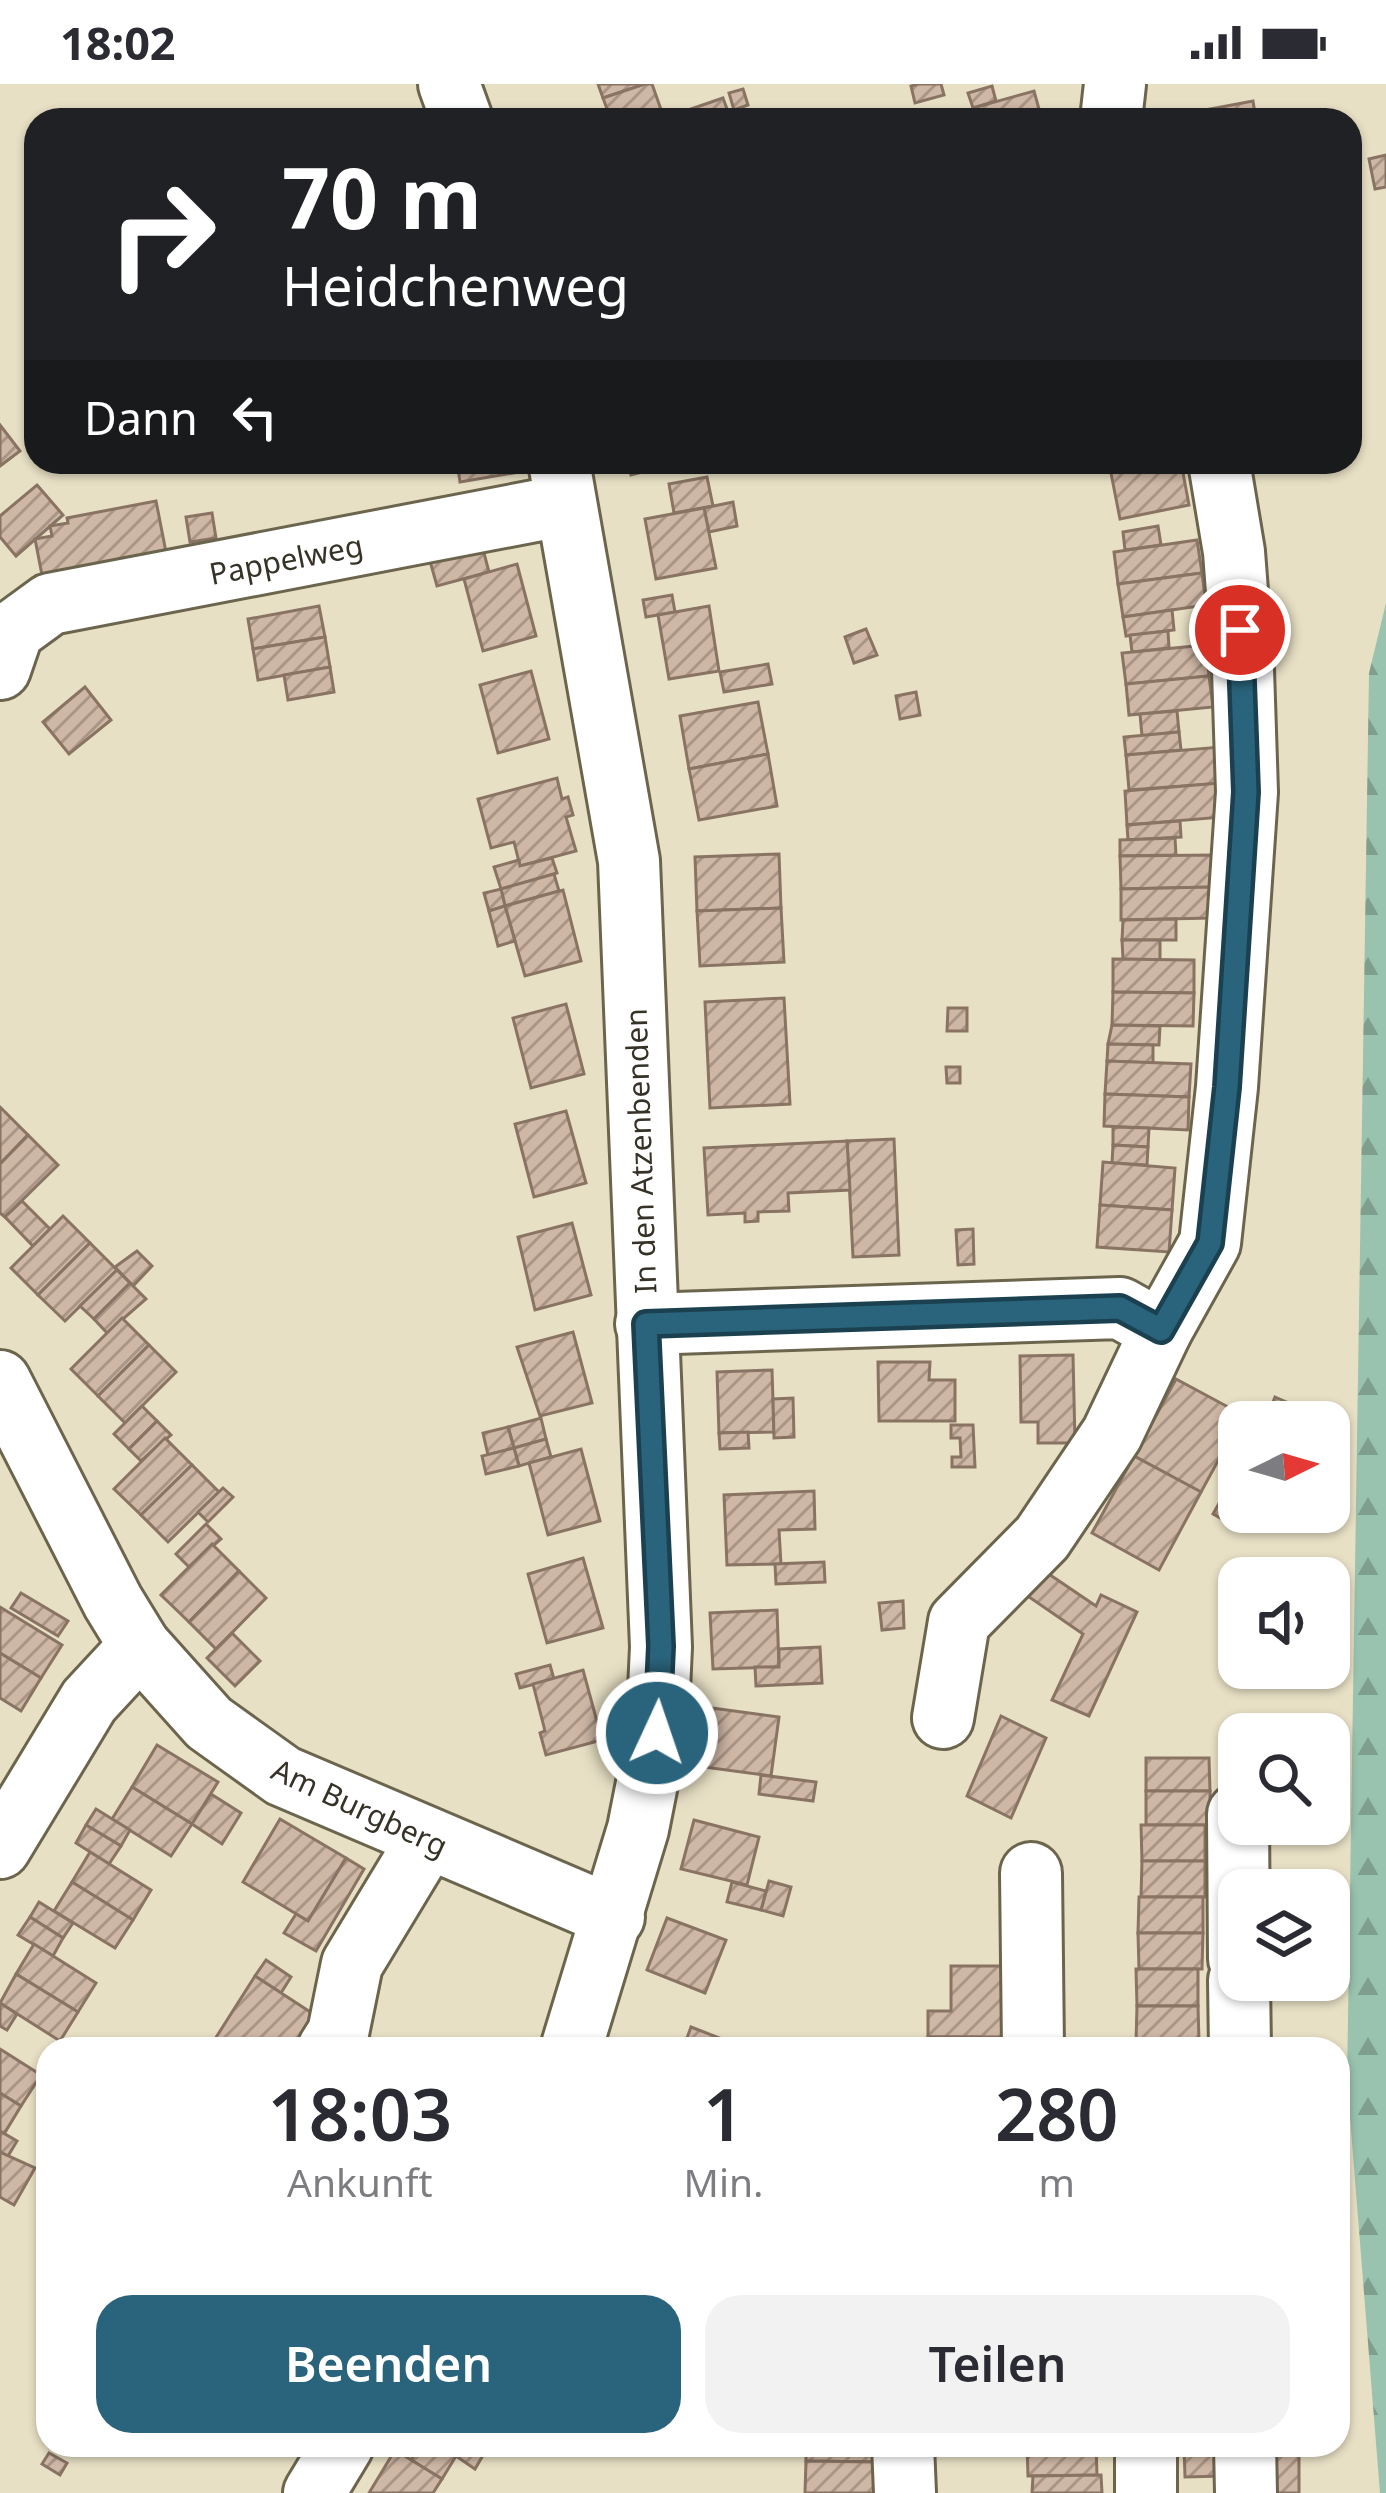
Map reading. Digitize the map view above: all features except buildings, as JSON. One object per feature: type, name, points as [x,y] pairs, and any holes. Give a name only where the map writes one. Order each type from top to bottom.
[{"type":"street","points":[[943,1718],[958,1622],[1042,1538],[1112,1434],[1161,1330],[1210,1243],[1227,1087],[1246,792],[1236,575],[1222,474]]},
{"type":"street","name":"Pappelweg","points":[[4,641],[50,604],[563,483]]},
{"type":"street","name":"In den Atzenbenden","points":[[563,483],[628,861],[661,1646],[657,1733],[638,1829],[575,2037]]},
{"type":"street","points":[[646,1324],[1120,1308],[1161,1330]]},
{"type":"street","name":"Am Burgberg","points":[[0,1381],[113,1602],[140,1646],[209,1723],[283,1776],[614,1917]]},
{"type":"street","points":[[0,1848],[89,1701],[140,1646]]},
{"type":"street","points":[[336,2037],[352,1964],[427,1840]]},
{"type":"street","points":[[1031,1873],[1033,2037]]},
{"type":"street","points":[[1239,2001],[1240,2037]]},
{"type":"street","points":[[314,2493],[336,2457]]},
{"type":"street","points":[[903,2457],[904,2493]]},
{"type":"street","points":[[1146,2457],[1146,2493]]},
{"type":"street","points":[[1245,2457],[1246,2493]]},
{"type":"green space","points":[[1386,603],[1386,2493],[1380,2493],[1350,2118],[1369,673]]},
{"type":"route","points":[[657,1733],[661,1646],[646,1324],[1120,1308],[1161,1330],[1210,1243],[1227,1087],[1246,792],[1240,630]]}]
